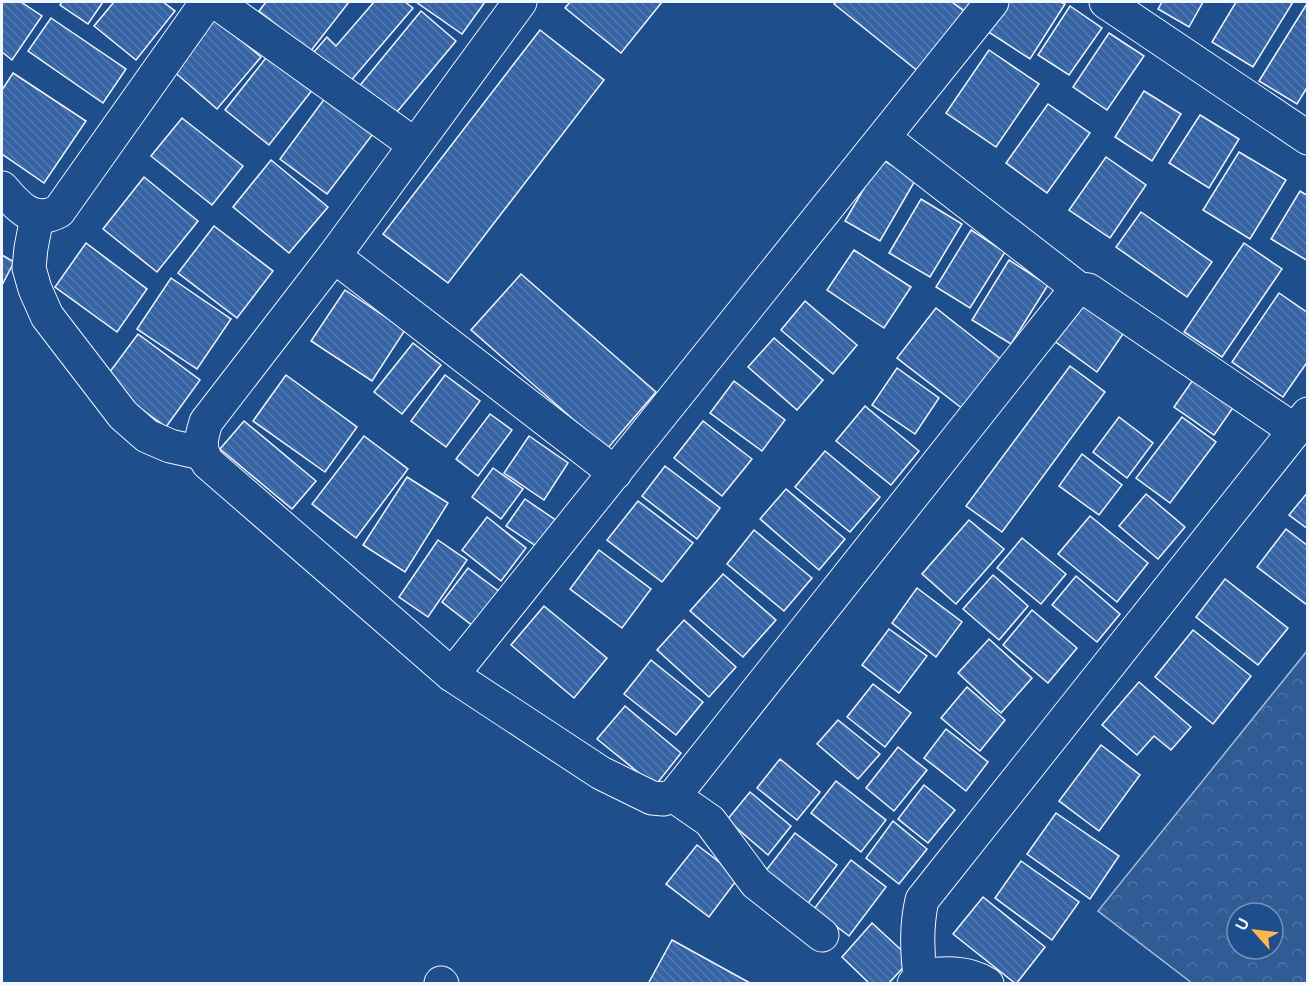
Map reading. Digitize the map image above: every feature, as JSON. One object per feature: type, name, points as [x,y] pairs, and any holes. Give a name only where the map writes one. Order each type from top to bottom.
[{"type":"street","points":[[2,188],[24,210],[38,217],[49,217],[60,211],[207,2]]},
{"type":"street","points":[[216,2],[415,145]]},
{"type":"street","points":[[520,2],[334,256],[206,422],[200,441],[201,453],[208,463],[452,675],[601,773],[652,798],[663,799],[674,796],[1066,302],[1079,290]]},
{"type":"street","points":[[452,675],[992,2]]},
{"type":"street","points":[[1106,2],[1308,138]]},
{"type":"street","points":[[884,138],[1079,290],[1088,290],[1301,422],[922,900],[916,931],[917,980],[945,973],[977,978],[987,984]]},
{"type":"street","points":[[38,217],[29,268],[46,316],[123,415],[147,436],[170,446],[201,453]]},
{"type":"street","points":[[334,256],[615,473]]},
{"type":"street","points":[[674,796],[711,821],[756,883],[822,935]]},
{"type":"green space","points":[[1307,651],[1307,983],[1192,983],[1098,911]]},
{"type":"building","points":[[2,2],[21,2],[42,16],[12,60],[2,52]]},
{"type":"building","points":[[62,2],[103,2],[88,24],[60,5]]},
{"type":"building","points":[[114,2],[163,2],[175,11],[136,60],[94,26]]},
{"type":"building","points":[[266,2],[349,2],[310,52],[259,11]]},
{"type":"building","points":[[374,2],[405,2],[413,8],[349,83],[314,52],[327,37],[336,46]]},
{"type":"building","points":[[416,2],[485,2],[462,34]]},
{"type":"building","points":[[570,2],[662,2],[621,53],[565,8]]},
{"type":"building","points":[[836,2],[952,2],[967,13],[919,72],[834,4]]},
{"type":"building","points":[[952,2],[976,2],[967,13]]},
{"type":"building","points":[[1006,2],[1060,2],[1065,4],[1030,59],[987,31]]},
{"type":"building","points":[[1162,2],[1203,2],[1189,27],[1158,9]]},
{"type":"building","points":[[1236,2],[1293,2],[1253,67],[1212,42]]},
{"type":"building","points":[[1308,2],[1308,86],[1297,104],[1259,81]]},
{"type":"building","points":[[1070,6],[1102,28],[1069,75],[1038,55]]},
{"type":"building","points":[[421,11],[456,41],[392,118],[357,89]]},
{"type":"building","points":[[51,18],[126,69],[103,103],[28,51]]},
{"type":"building","points":[[214,18],[261,57],[217,109],[171,69]]},
{"type":"building","points":[[540,30],[604,80],[448,283],[383,234]]},
{"type":"building","points":[[1109,33],[1144,56],[1107,110],[1073,87]]},
{"type":"building","points":[[989,50],[1039,84],[996,147],[946,113]]},
{"type":"building","points":[[269,54],[313,89],[269,145],[225,110]]},
{"type":"building","points":[[13,73],[86,121],[44,183],[2,154],[2,90]]},
{"type":"building","points":[[1144,91],[1181,114],[1152,161],[1115,137]]},
{"type":"building","points":[[328,94],[376,130],[327,194],[280,159]]},
{"type":"building","points":[[1048,104],[1090,133],[1047,193],[1006,163]]},
{"type":"building","points":[[1200,115],[1239,139],[1209,188],[1169,163]]},
{"type":"building","points":[[182,118],[243,166],[212,205],[151,156]]},
{"type":"building","points":[[1239,152],[1286,180],[1250,239],[1203,210]]},
{"type":"building","points":[[1106,157],[1146,185],[1110,238],[1069,210]]},
{"type":"building","points":[[881,159],[916,179],[880,241],[845,221]]},
{"type":"building","points":[[271,160],[328,207],[289,253],[233,207]]},
{"type":"building","points":[[144,177],[198,221],[157,272],[103,229]]},
{"type":"building","points":[[1300,191],[1308,196],[1308,261],[1271,239]]},
{"type":"building","points":[[921,199],[962,224],[930,277],[889,253]]},
{"type":"building","points":[[1141,212],[1212,262],[1187,297],[1116,247]]},
{"type":"building","points":[[214,226],[273,271],[237,318],[178,273]]},
{"type":"building","points":[[971,230],[1005,252],[970,308],[936,287]]},
{"type":"building","points":[[86,243],[147,289],[117,332],[55,287]]},
{"type":"building","points":[[1244,243],[1282,269],[1222,357],[1184,332]]},
{"type":"building","points":[[854,250],[911,287],[884,328],[827,290]]},
{"type":"building","points":[[2,255],[14,262],[2,285]]},
{"type":"building","points":[[1009,260],[1048,285],[1011,344],[972,320]]},
{"type":"building","points":[[521,274],[656,392],[607,449],[471,330]]},
{"type":"building","points":[[171,278],[231,319],[197,369],[137,329]]},
{"type":"building","points":[[345,290],[405,330],[372,381],[311,341]]},
{"type":"building","points":[[1279,293],[1308,313],[1308,361],[1283,397],[1232,362]]},
{"type":"building","points":[[1080,300],[1125,331],[1097,372],[1053,340]]},
{"type":"building","points":[[805,301],[857,345],[833,374],[781,330]]},
{"type":"building","points":[[936,308],[1002,360],[963,409],[897,358]]},
{"type":"building","points":[[138,334],[200,380],[166,427],[103,381]]},
{"type":"building","points":[[774,338],[823,380],[797,410],[748,367]]},
{"type":"building","points":[[413,343],[441,365],[402,414],[374,392]]},
{"type":"building","points":[[1070,366],[1105,392],[1002,532],[966,506]]},
{"type":"building","points":[[897,368],[939,398],[915,434],[872,405]]},
{"type":"building","points":[[1197,374],[1237,402],[1214,435],[1174,407]]},
{"type":"building","points":[[286,375],[357,427],[325,472],[253,421]]},
{"type":"building","points":[[445,375],[480,401],[446,447],[411,421]]},
{"type":"building","points":[[734,381],[785,420],[762,451],[710,413]]},
{"type":"building","points":[[865,406],[919,451],[891,485],[836,441]]},
{"type":"building","points":[[490,414],[512,430],[478,476],[456,459]]},
{"type":"building","points":[[1119,417],[1153,443],[1127,478],[1093,452]]},
{"type":"building","points":[[1182,417],[1216,442],[1170,503],[1136,478]]},
{"type":"building","points":[[244,421],[316,481],[292,509],[220,449]]},
{"type":"building","points":[[703,421],[752,459],[722,496],[674,458]]},
{"type":"building","points":[[364,436],[408,469],[356,538],[312,504]]},
{"type":"building","points":[[529,436],[568,463],[544,500],[504,473]]},
{"type":"building","points":[[825,451],[880,497],[850,532],[795,487]]},
{"type":"building","points":[[1082,454],[1122,485],[1099,515],[1059,486]]},
{"type":"building","points":[[665,466],[720,508],[697,539],[642,496]]},
{"type":"building","points":[[493,468],[523,489],[501,519],[472,497]]},
{"type":"building","points":[[407,477],[448,503],[405,572],[363,545]]},
{"type":"building","points":[[786,489],[845,539],[819,570],[760,519]]},
{"type":"building","points":[[1308,492],[1308,529],[1289,515]]},
{"type":"building","points":[[1146,494],[1185,527],[1158,559],[1119,526]]},
{"type":"building","points":[[525,499],[557,521],[539,548],[506,526]]},
{"type":"building","points":[[638,501],[693,543],[662,582],[607,540]]},
{"type":"building","points":[[1090,516],[1148,563],[1117,602],[1058,554]]},
{"type":"building","points":[[487,517],[526,548],[501,581],[462,550]]},
{"type":"building","points":[[969,520],[1004,549],[956,604],[922,574]]},
{"type":"building","points":[[1286,529],[1308,546],[1307,605],[1257,567]]},
{"type":"building","points":[[754,530],[812,578],[784,611],[727,564]]},
{"type":"building","points":[[1022,538],[1066,574],[1041,604],[997,568]]},
{"type":"building","points":[[438,540],[467,560],[428,617],[399,597]]},
{"type":"building","points":[[599,550],[651,589],[622,628],[570,589]]},
{"type":"building","points":[[468,568],[504,595],[478,630],[442,602]]},
{"type":"building","points":[[723,574],[776,620],[743,657],[690,611]]},
{"type":"building","points":[[993,575],[1028,606],[999,640],[963,609]]},
{"type":"building","points":[[1076,576],[1120,614],[1097,642],[1052,605]]},
{"type":"building","points":[[1225,579],[1288,628],[1258,665],[1196,617]]},
{"type":"building","points":[[917,588],[962,622],[936,657],[892,623]]},
{"type":"building","points":[[544,606],[607,658],[574,698],[511,645]]},
{"type":"building","points":[[1032,610],[1077,648],[1048,683],[1003,645]]},
{"type":"building","points":[[684,620],[736,667],[709,697],[657,650]]},
{"type":"building","points":[[889,629],[927,656],[899,693],[862,665]]},
{"type":"building","points":[[1193,630],[1251,676],[1213,724],[1155,677]]},
{"type":"building","points":[[989,639],[1032,678],[1001,713],[958,673]]},
{"type":"building","points":[[651,660],[703,702],[676,735],[624,694]]},
{"type":"building","points":[[1139,682],[1191,727],[1171,750],[1154,736],[1137,755],[1102,725]]},
{"type":"building","points":[[873,684],[911,713],[885,747],[847,717]]},
{"type":"building","points":[[967,687],[1005,720],[980,751],[941,718]]},
{"type":"building","points":[[625,706],[681,753],[655,786],[597,739]]},
{"type":"building","points":[[838,720],[880,754],[858,779],[817,744]]},
{"type":"building","points":[[946,729],[988,762],[966,791],[924,758]]},
{"type":"building","points":[[1101,745],[1140,775],[1099,831],[1059,801]]},
{"type":"building","points":[[898,747],[927,770],[894,811],[866,788]]},
{"type":"building","points":[[780,759],[820,792],[797,820],[757,788]]},
{"type":"building","points":[[836,781],[886,820],[861,852],[811,813]]},
{"type":"building","points":[[924,785],[955,810],[928,843],[898,819]]},
{"type":"building","points":[[750,792],[791,826],[768,855],[727,820]]},
{"type":"building","points":[[1056,813],[1119,856],[1090,899],[1027,854]]},
{"type":"building","points":[[893,821],[927,849],[899,884],[866,858]]},
{"type":"building","points":[[795,833],[837,865],[806,906],[764,873]]},
{"type":"building","points":[[697,845],[739,877],[709,917],[666,884]]},
{"type":"building","points":[[851,860],[886,887],[849,936],[814,909]]},
{"type":"building","points":[[1021,861],[1079,902],[1052,940],[995,898]]},
{"type":"building","points":[[983,897],[1045,947],[1016,984],[953,934]]},
{"type":"building","points":[[872,923],[911,959],[888,984],[870,984],[842,957]]},
{"type":"building","points":[[672,940],[750,983],[750,984],[648,984]]}]
